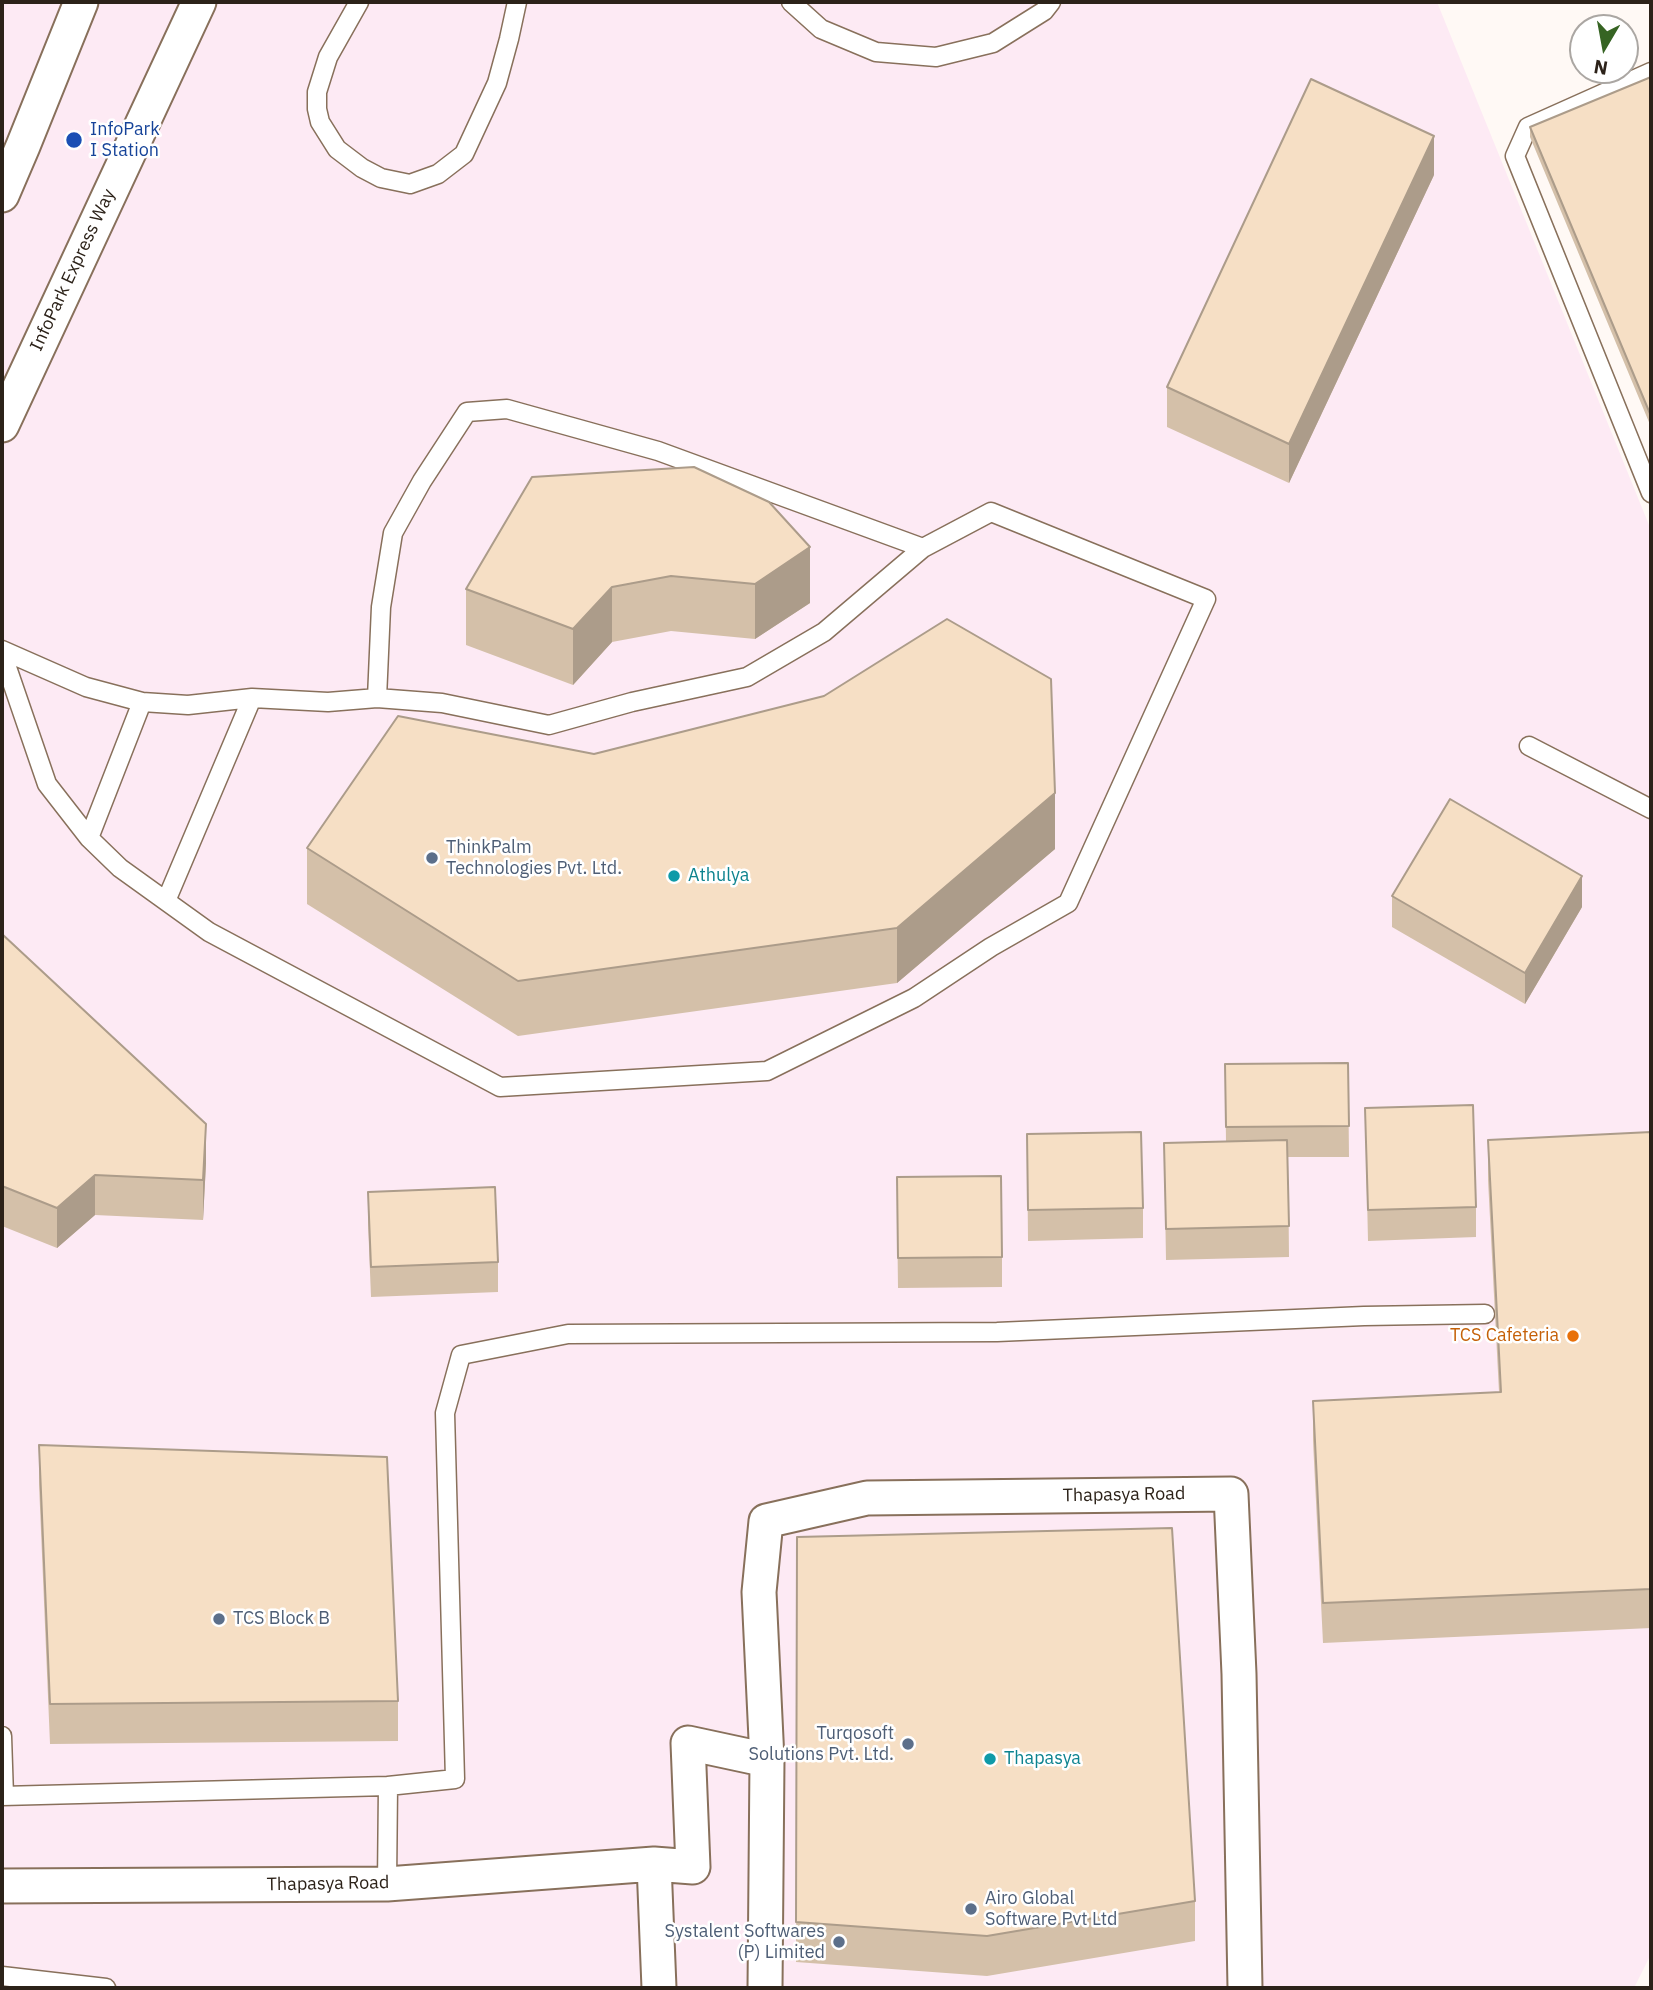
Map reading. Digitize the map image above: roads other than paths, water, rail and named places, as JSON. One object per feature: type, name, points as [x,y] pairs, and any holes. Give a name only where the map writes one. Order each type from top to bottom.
[{"type":"street","points":[[2,195],[81,2]]},
{"type":"street","name":"InfoPark Express Way","points":[[2,425],[199,2]]},
{"type":"street","name":"Thapasya Road","points":[[765,1988],[767,1760],[759,1592],[765,1521],[867,1498],[1231,1494],[1239,1674],[1245,1988]]},
{"type":"street","name":"Thapasya Road","points":[[2,1886],[387,1884],[654,1864],[693,1867],[688,1743],[767,1760]]},
{"type":"street","points":[[654,1864],[659,1988]]},
{"type":"lane","points":[[359,2],[328,57],[317,92],[320,122],[337,149],[362,168],[382,178],[410,184],[438,174],[464,154],[497,83],[517,2]]},
{"type":"lane","points":[[791,2],[821,29],[876,52],[936,57],[993,43],[1044,11],[1051,2]]},
{"type":"lane","points":[[1651,72],[1528,127],[1515,156],[1651,493]]},
{"type":"lane","points":[[377,698],[382,607],[393,533],[422,481],[467,412],[507,409],[658,451],[923,548]]},
{"type":"lane","points":[[990,512],[1206,599],[1068,904],[991,947],[914,998],[767,1071],[500,1087],[209,932],[120,868],[89,838],[47,784],[2,651],[86,687],[142,702],[188,705],[252,698],[328,702],[377,698],[442,704],[549,725],[632,702],[747,677],[824,632],[923,548],[990,512]]},
{"type":"lane","points":[[166,901],[252,698]]},
{"type":"lane","points":[[89,838],[142,702]]},
{"type":"lane","points":[[1530,746],[1651,809]]},
{"type":"lane","points":[[2,1736],[3,1796],[388,1786],[455,1779],[445,1413],[461,1355],[568,1334],[997,1332],[1364,1316],[1485,1314]]},
{"type":"lane","points":[[387,1884],[388,1786]]},
{"type":"lane","points":[[2,1976],[106,1988]]},
{"type":"place","name":"InfoPark I Station","points":[[74,140]]},
{"type":"place","name":"ThinkPalm Technologies Pvt. Ltd.","points":[[432,858]]},
{"type":"place","name":"Athulya","points":[[674,876]]},
{"type":"place","name":"TCS Cafeteria","points":[[1573,1336]]},
{"type":"place","name":"TCS Block B","points":[[219,1619]]},
{"type":"place","name":"Turqosoft Solutions Pvt. Ltd.","points":[[908,1744]]},
{"type":"place","name":"Thapasya","points":[[990,1759]]},
{"type":"place","name":"Airo Global Software Pvt Ltd","points":[[971,1909]]},
{"type":"place","name":"Systalent Softwares (P) Limited","points":[[839,1942]]}]
